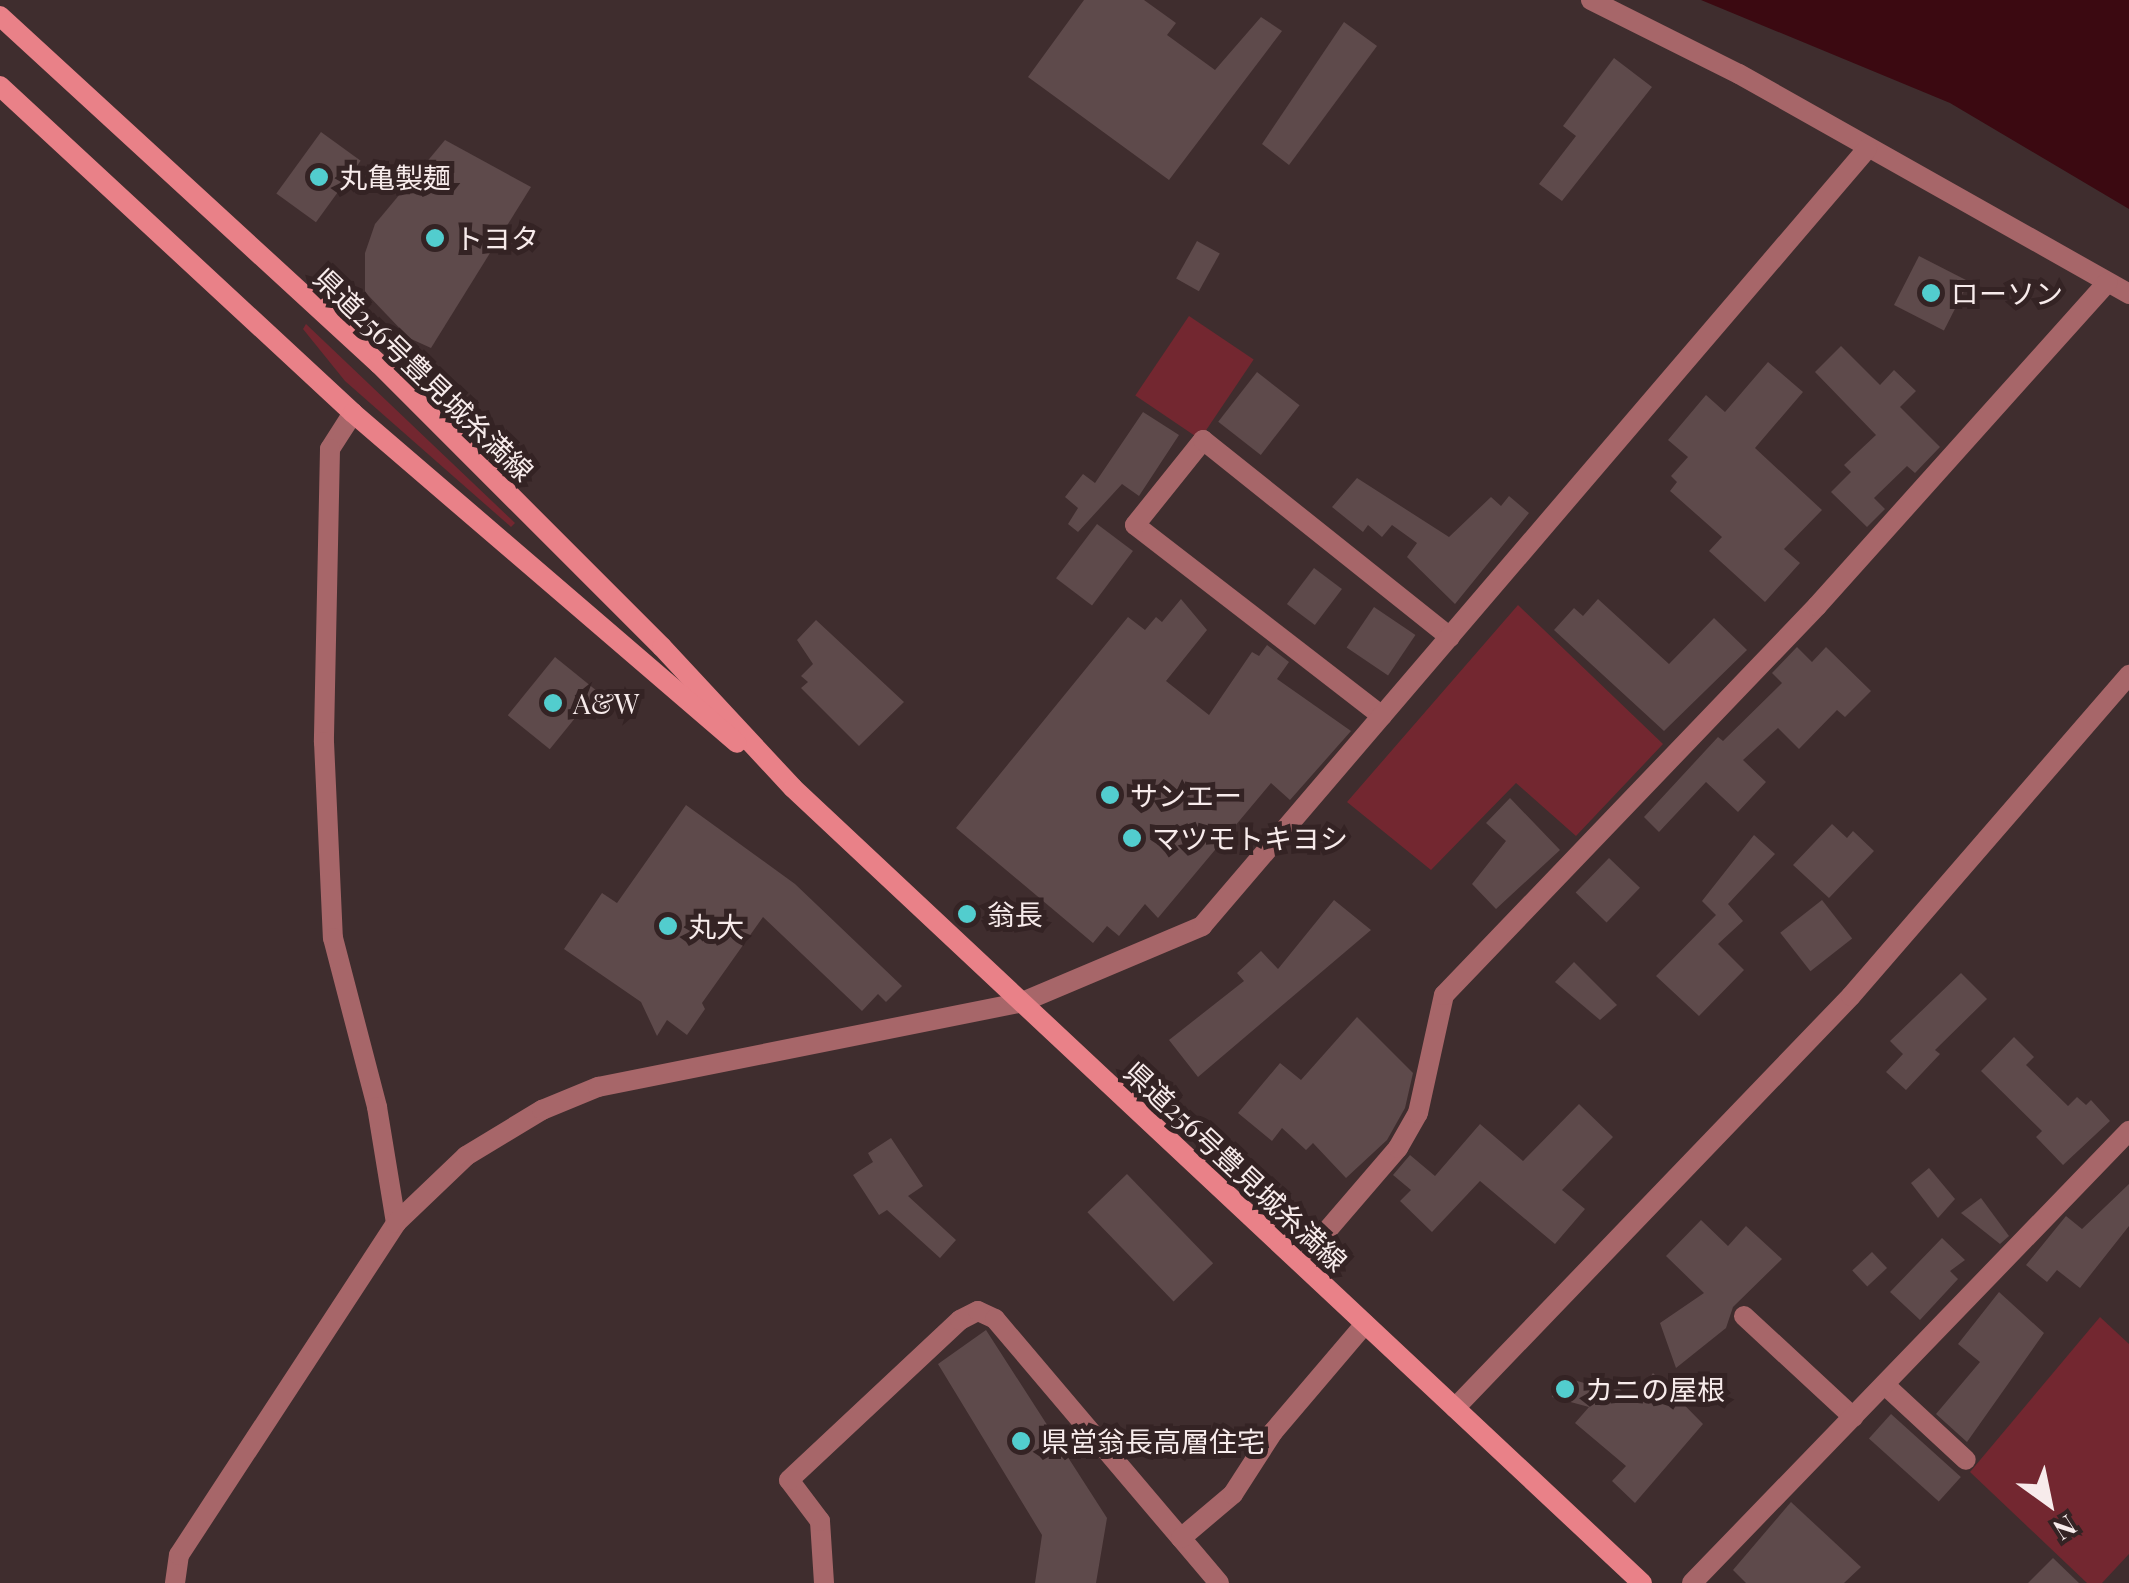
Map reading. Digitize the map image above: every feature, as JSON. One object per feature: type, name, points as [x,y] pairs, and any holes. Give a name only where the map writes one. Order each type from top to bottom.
[{"type":"main road","name":"県道256号豊見城糸満線","points":[[0,16],[379,364],[662,647],[793,788],[1642,1583]]},
{"type":"main road","name":"県道256号豊見城糸満線","points":[[0,86],[353,413],[641,665],[793,788]]},
{"type":"street","points":[[1591,0],[2129,294]]},
{"type":"street","points":[[175,1583],[179,1554],[396,1222],[466,1156],[542,1110],[598,1087],[1020,1003],[1202,926],[1867,149]]},
{"type":"street","points":[[1300,1262],[1398,1148],[1418,1113],[1444,996],[1817,606],[2108,282]]},
{"type":"street","points":[[353,413],[330,449],[324,742],[333,938],[377,1107],[396,1222]]},
{"type":"street","points":[[1382,716],[1135,525],[1203,440],[1450,636]]},
{"type":"street","points":[[1455,1408],[1851,996],[2129,675]]},
{"type":"street","points":[[1692,1583],[2125,1144]]},
{"type":"street","points":[[824,1583],[820,1521],[790,1480],[960,1320],[978,1312],[995,1319],[1219,1583]]},
{"type":"street","points":[[1744,1316],[1853,1417]]},
{"type":"street","points":[[1181,1538],[1233,1494],[1273,1432],[1365,1324]]},
{"type":"street","points":[[1885,1385],[1966,1460]]},
{"type":"shaded area","points":[[1701,0],[2129,0],[2129,209],[1950,103]]},
{"type":"shaded area","points":[[1189,316],[1254,360],[1200,439],[1135,396]]},
{"type":"shaded area","points":[[306,324],[515,523],[511,527],[345,381],[303,329]]},
{"type":"shaded area","points":[[1518,605],[1663,744],[1576,836],[1516,783],[1431,870],[1347,802]]},
{"type":"shaded area","points":[[2100,1317],[2129,1344],[2129,1554],[2102,1583],[2087,1583],[1970,1472]]},
{"type":"building","points":[[1084,0],[1144,0],[1176,23],[1167,35],[1215,70],[1261,17],[1282,31],[1169,180],[1028,77]]},
{"type":"building","points":[[1344,22],[1377,46],[1289,165],[1262,144]]},
{"type":"building","points":[[1614,58],[1652,87],[1562,201],[1539,184],[1576,136],[1563,126]]},
{"type":"building","name":"丸亀製麺","points":[[321,132],[361,161],[316,222],[276,193]]},
{"type":"building","name":"トヨタ","points":[[445,140],[531,187],[431,348],[409,338],[365,292],[365,253],[375,224]]},
{"type":"building","points":[[1197,241],[1220,254],[1199,291],[1176,279]]},
{"type":"building","name":"ローソン","points":[[1919,256],[1969,281],[1944,330],[1894,305]]},
{"type":"building","points":[[1841,346],[1880,385],[1894,370],[1916,391],[1900,407],[1940,447],[1915,473],[1907,466],[1874,498],[1885,509],[1867,527],[1831,492],[1851,472],[1844,465],[1876,435],[1815,372]]},
{"type":"building","points":[[1768,362],[1803,392],[1755,448],[1822,510],[1784,549],[1800,563],[1765,602],[1709,551],[1722,537],[1670,491],[1677,482],[1671,476],[1688,457],[1668,440],[1706,395],[1725,412]]},
{"type":"building","points":[[1257,372],[1300,405],[1261,455],[1218,422]]},
{"type":"building","points":[[1143,412],[1179,435],[1139,496],[1122,484],[1078,532],[1068,524],[1078,508],[1065,497],[1083,474],[1095,483]]},
{"type":"building","points":[[1357,478],[1449,537],[1491,497],[1501,506],[1509,496],[1529,513],[1455,604],[1407,557],[1417,543],[1392,525],[1382,537],[1368,525],[1363,532],[1332,507]]},
{"type":"building","points":[[1097,524],[1133,551],[1092,605],[1056,578]]},
{"type":"building","points":[[1314,568],[1342,589],[1315,625],[1287,604]]},
{"type":"building","name":"サンエー","points":[[1181,599],[1207,630],[1166,681],[1209,715],[1252,652],[1259,656],[1267,645],[1289,662],[1277,679],[1351,731],[1290,800],[1271,783],[1158,918],[1145,904],[1119,936],[1107,926],[1093,943],[956,828],[1128,617],[1145,630],[1156,617],[1162,622]]},
{"type":"building","points":[[1598,599],[1669,664],[1714,618],[1747,650],[1664,731],[1554,630],[1574,608],[1583,616]]},
{"type":"building","points":[[1374,607],[1415,635],[1388,676],[1347,648]]},
{"type":"building","points":[[816,620],[904,702],[859,746],[801,688],[808,682],[801,676],[813,664],[797,640]]},
{"type":"building","points":[[1797,647],[1812,662],[1826,647],[1871,691],[1845,717],[1837,710],[1799,749],[1778,728],[1743,760],[1766,782],[1738,812],[1706,782],[1659,832],[1644,817],[1718,737],[1723,741],[1782,683],[1772,673]]},
{"type":"building","name":"A&W","points":[[555,657],[597,691],[550,749],[508,715]]},
{"type":"building","points":[[1510,798],[1560,850],[1496,909],[1472,884],[1506,841],[1486,823]]},
{"type":"building","name":"丸大","points":[[686,805],[795,884],[902,986],[886,1002],[878,994],[862,1011],[763,917],[702,1003],[705,1009],[687,1035],[667,1020],[657,1036],[641,1002],[564,949],[602,893],[617,903]]},
{"type":"building","points":[[1832,824],[1847,838],[1853,831],[1874,851],[1829,898],[1793,865]]},
{"type":"building","points":[[1754,835],[1775,854],[1728,904],[1743,921],[1718,944],[1744,970],[1699,1016],[1656,976],[1716,915],[1702,901]]},
{"type":"building","points":[[1609,858],[1640,888],[1607,922],[1576,893]]},
{"type":"building","points":[[1334,900],[1371,930],[1198,1077],[1169,1040],[1244,981],[1237,973],[1261,951],[1278,969]]},
{"type":"building","points":[[1822,900],[1852,939],[1810,971],[1780,933]]},
{"type":"building","points":[[1574,962],[1617,1005],[1600,1020],[1555,982]]},
{"type":"building","points":[[1961,973],[1987,999],[1935,1050],[1940,1054],[1906,1090],[1886,1072],[1903,1054],[1890,1041]]},
{"type":"building","points":[[1357,1017],[1413,1073],[1405,1108],[1387,1140],[1346,1178],[1313,1143],[1306,1150],[1282,1128],[1272,1141],[1238,1113],[1280,1063],[1301,1080]]},
{"type":"building","points":[[2014,1037],[2034,1057],[2026,1065],[2068,1106],[2077,1097],[2086,1105],[2091,1100],[2110,1121],[2063,1165],[2036,1137],[2042,1131],[1981,1071]]},
{"type":"building","points":[[1579,1104],[1613,1137],[1562,1190],[1585,1209],[1555,1244],[1480,1181],[1432,1232],[1400,1201],[1411,1190],[1393,1175],[1410,1155],[1435,1176],[1480,1124],[1523,1161]]},
{"type":"building","points":[[891,1138],[923,1186],[908,1196],[956,1240],[940,1258],[887,1210],[879,1215],[853,1175],[873,1162],[868,1153]]},
{"type":"building","points":[[1929,1168],[1955,1199],[1938,1218],[1911,1183]]},
{"type":"building","points":[[1127,1174],[1213,1263],[1174,1301],[1087,1212]]},
{"type":"building","points":[[2129,1184],[2129,1226],[2080,1288],[2057,1270],[2047,1282],[2026,1265],[2066,1216],[2082,1229]]},
{"type":"building","points":[[1981,1198],[2009,1236],[2000,1244],[1961,1213]]},
{"type":"building","points":[[1701,1220],[1728,1246],[1746,1226],[1782,1259],[1733,1307],[1726,1328],[1676,1368],[1660,1323],[1704,1293],[1666,1256]]},
{"type":"building","points":[[1942,1238],[1965,1260],[1950,1271],[1958,1279],[1920,1320],[1890,1292]]},
{"type":"building","points":[[1872,1252],[1887,1268],[1867,1287],[1852,1270]]},
{"type":"building","points":[[1999,1292],[2044,1333],[1967,1442],[1936,1414],[1980,1362],[1958,1344]]},
{"type":"building","name":"県営翁長高層住宅","points":[[986,1330],[1107,1518],[1096,1583],[1035,1583],[1042,1535],[938,1364]]},
{"type":"building","points":[[1653,1373],[1703,1424],[1635,1503],[1612,1481],[1626,1466],[1575,1423],[1589,1407],[1552,1397],[1560,1376],[1605,1389],[1611,1382],[1633,1400]]},
{"type":"building","points":[[1891,1414],[1961,1477],[1939,1501],[1869,1439]]},
{"type":"building","points":[[1791,1502],[1861,1567],[1844,1583],[1746,1583],[1733,1570]]},
{"type":"building","points":[[2053,1558],[2079,1583],[2028,1583]]},
{"type":"place","name":"丸亀製麺","points":[[319,177]]},
{"type":"place","name":"トヨタ","points":[[435,238]]},
{"type":"place","name":"ローソン","points":[[1931,293]]},
{"type":"place","name":"A&W","points":[[553,703]]},
{"type":"place","name":"サンエー","points":[[1110,795]]},
{"type":"place","name":"マツモトキヨシ","points":[[1132,838]]},
{"type":"place","name":"翁長","points":[[967,914]]},
{"type":"place","name":"丸大","points":[[668,926]]},
{"type":"place","name":"カニの屋根","points":[[1565,1389]]},
{"type":"place","name":"県営翁長高層住宅","points":[[1021,1441]]}]
